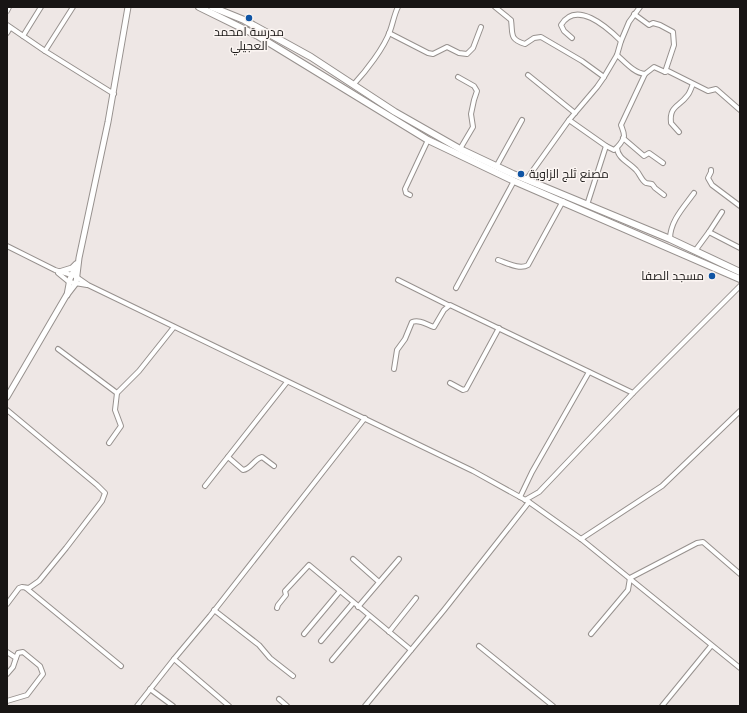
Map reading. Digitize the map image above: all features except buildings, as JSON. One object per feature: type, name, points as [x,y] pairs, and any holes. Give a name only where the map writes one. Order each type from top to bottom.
[{"type":"main road","points":[[199,7],[258,36],[428,140],[514,181],[740,279]]},
{"type":"main road","points":[[212,7],[258,28],[311,57],[395,112],[460,149],[526,180],[670,239],[740,272]]},
{"type":"street","points":[[7,11],[9,7]]},
{"type":"street","points":[[23,36],[41,7]]},
{"type":"street","points":[[45,51],[73,7]]},
{"type":"street","points":[[66,296],[69,282],[74,276],[78,261],[114,94],[128,7]]},
{"type":"street","points":[[354,84],[373,60],[389,33],[398,7]]},
{"type":"street","points":[[495,7],[511,20],[512,35],[518,42],[525,44],[534,38],[541,37],[578,59],[604,77]]},
{"type":"street","points":[[526,180],[569,120],[604,77],[617,55],[629,22],[640,7]]},
{"type":"street","points":[[572,38],[564,31],[561,25],[571,11],[574,10],[587,12],[595,16],[621,41]]},
{"type":"street","points":[[634,14],[649,25],[653,23],[660,25],[673,32],[674,45],[665,72]]},
{"type":"street","points":[[7,33],[9,26],[45,51],[114,94]]},
{"type":"street","points":[[389,33],[428,53],[432,54],[447,47],[459,53],[467,54],[473,48],[481,27]]},
{"type":"street","points":[[617,55],[633,69],[645,74]]},
{"type":"street","points":[[569,120],[614,150],[623,138],[624,134],[621,125],[645,74],[652,67],[665,72],[668,71],[709,92],[716,89],[740,110]]},
{"type":"street","points":[[528,74],[575,113]]},
{"type":"street","points":[[458,76],[474,86],[477,91],[471,114],[473,127],[460,149]]},
{"type":"street","points":[[679,132],[671,123],[671,114],[673,110],[689,95],[693,84]]},
{"type":"street","points":[[496,166],[522,120]]},
{"type":"street","points":[[623,138],[644,156],[649,153],[663,163]]},
{"type":"street","points":[[410,195],[406,193],[405,189],[428,140]]},
{"type":"street","points":[[587,205],[606,146]]},
{"type":"street","points":[[616,148],[617,152],[622,158],[632,165],[641,178],[647,183],[652,184],[664,195]]},
{"type":"street","points":[[711,170],[708,178],[712,185],[740,206]]},
{"type":"street","points":[[456,288],[514,181]]},
{"type":"street","points":[[670,239],[671,229],[674,222],[694,193]]},
{"type":"street","points":[[498,260],[520,267],[528,265],[563,201]]},
{"type":"street","points":[[695,251],[722,212]]},
{"type":"street","points":[[709,232],[740,248]]},
{"type":"street","points":[[7,246],[57,271],[74,276],[88,285],[174,327],[365,418],[473,471],[527,501],[581,539],[740,668]]},
{"type":"street","points":[[57,271],[72,268],[78,261]]},
{"type":"street","points":[[57,271],[69,282],[88,285]]},
{"type":"street","points":[[74,276],[76,283]]},
{"type":"street","points":[[398,280],[633,393]]},
{"type":"street","points":[[7,397],[66,296],[76,283]]},
{"type":"street","points":[[365,706],[444,610],[527,501],[539,492],[633,393],[740,286]]},
{"type":"street","points":[[394,369],[397,350],[405,339],[412,322],[422,322],[434,327],[448,305]]},
{"type":"street","points":[[109,443],[121,426],[114,410],[117,393],[139,371],[174,327]]},
{"type":"street","points":[[450,383],[463,390],[466,389],[499,328]]},
{"type":"street","points":[[58,349],[117,393]]},
{"type":"street","points":[[520,497],[532,472],[589,372]]},
{"type":"street","points":[[205,486],[287,382]]},
{"type":"street","points":[[7,410],[105,493],[102,501],[66,548],[38,580],[32,586],[19,588],[7,604]]},
{"type":"street","points":[[581,539],[662,486],[740,411]]},
{"type":"street","points":[[137,706],[365,418]]},
{"type":"street","points":[[228,457],[243,470],[247,469],[257,458],[262,457],[274,466]]},
{"type":"street","points":[[630,578],[700,542],[703,542],[740,574]]},
{"type":"street","points":[[353,559],[379,582]]},
{"type":"street","points":[[358,607],[399,559]]},
{"type":"street","points":[[277,608],[286,595],[285,591],[308,565],[411,650]]},
{"type":"street","points":[[591,634],[628,590],[630,578]]},
{"type":"street","points":[[26,588],[121,666]]},
{"type":"street","points":[[304,634],[340,591]]},
{"type":"street","points":[[389,632],[416,598]]},
{"type":"street","points":[[321,641],[353,603]]},
{"type":"street","points":[[214,610],[259,646],[270,658],[293,676]]},
{"type":"street","points":[[332,660],[369,616]]},
{"type":"street","points":[[479,646],[553,706]]},
{"type":"street","points":[[662,706],[711,646]]},
{"type":"street","points":[[7,652],[16,658]]},
{"type":"street","points":[[7,674],[13,667],[18,653],[23,652],[40,666],[43,674],[27,695],[7,701]]},
{"type":"street","points":[[174,659],[229,706]]},
{"type":"street","points":[[150,689],[173,706]]},
{"type":"street","points":[[279,699],[287,706]]},
{"type":"place","name":"مدرسة امحمد العجيلي","points":[[249,18]]},
{"type":"place","name":"مصنع ثلج الزاوية","points":[[521,174]]},
{"type":"place","name":"مسجد الصفا","points":[[712,276]]}]
